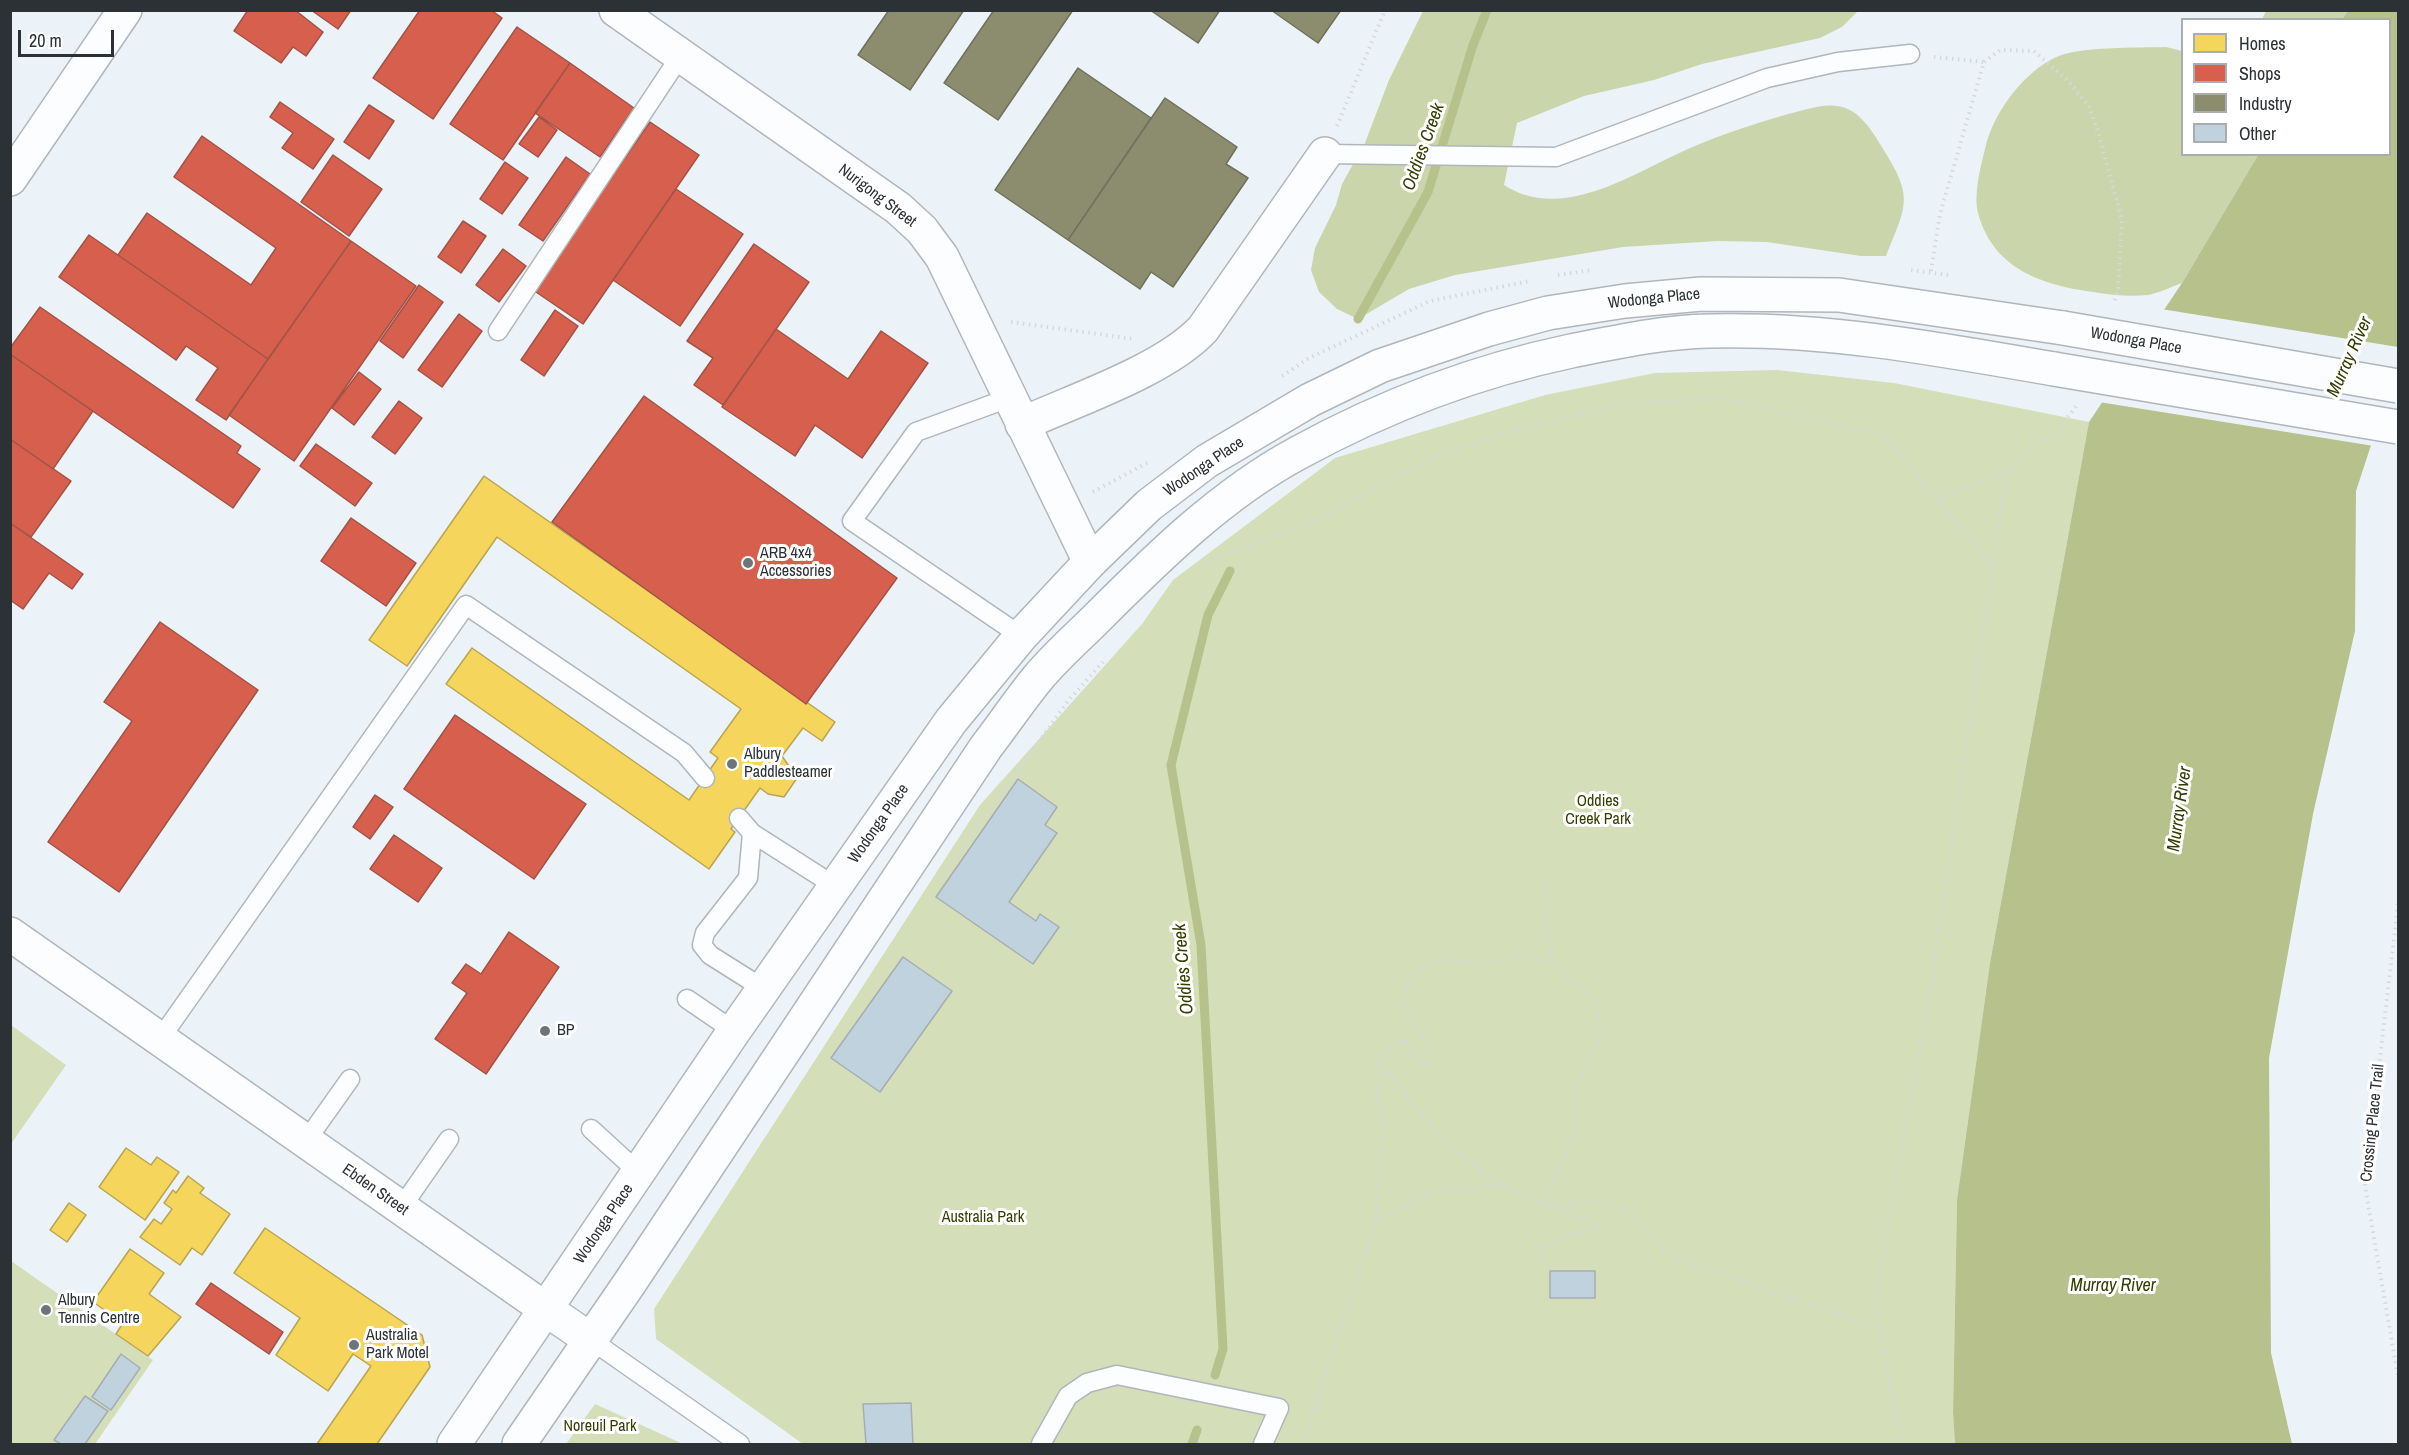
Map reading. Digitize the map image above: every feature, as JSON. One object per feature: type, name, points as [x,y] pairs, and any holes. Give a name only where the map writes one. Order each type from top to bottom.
[{"type":"main road","points":[[10,179],[125,10]]},
{"type":"main road","name":"Nurigong Street","points":[[616,10],[898,208],[922,230],[942,258],[1090,562]]},
{"type":"main road","points":[[1015,411],[1161,362],[1188,345],[1203,329],[1325,154]]},
{"type":"main road","name":"Wodonga Place","points":[[454,1444],[734,1031],[951,721],[1021,636],[1090,562],[1149,505],[1207,461],[1310,400],[1380,366],[1432,347],[1548,313],[1625,301],[1701,294],[1769,292],[1839,295],[2063,328],[2398,386]]},
{"type":"main road","points":[[519,1444],[591,1340],[898,876],[986,747],[1039,676],[1154,560],[1223,502],[1297,453],[1396,405],[1467,378],[1534,359],[1651,335],[1709,331],[1784,332],[1874,338],[2398,427]]},
{"type":"main road","name":"Ebden Street","points":[[10,934],[591,1340]]},
{"type":"lane","points":[[1325,154],[1556,157],[1767,78],[1838,62],[1910,54]]},
{"type":"lane","points":[[498,331],[681,55]]},
{"type":"lane","points":[[1015,411],[915,432],[852,521],[1021,636]]},
{"type":"lane","points":[[160,1039],[466,605],[684,753],[705,778]]},
{"type":"lane","points":[[739,818],[752,833],[835,886]]},
{"type":"lane","points":[[752,833],[748,878],[705,933],[702,945],[710,955],[764,989]]},
{"type":"lane","points":[[687,999],[734,1031]]},
{"type":"lane","points":[[306,1141],[350,1079]]},
{"type":"lane","points":[[591,1129],[638,1172]]},
{"type":"lane","points":[[401,1208],[449,1138]]},
{"type":"lane","name":"Ebden Street","points":[[591,1340],[741,1444]]},
{"type":"lane","points":[[1041,1444],[1068,1396],[1087,1383],[1118,1375],[1279,1408],[1263,1444]]},
{"type":"path","points":[[1325,154],[1385,10]]},
{"type":"path","points":[[1931,271],[1940,214],[1984,62],[2000,50],[2034,51],[2068,81],[2090,106],[2122,220],[2118,288],[2113,309]]},
{"type":"path","points":[[1910,54],[1984,62]]},
{"type":"path","points":[[970,316],[1136,339]]},
{"type":"path","points":[[1199,568],[1207,561],[1315,521],[1436,456],[1512,430],[1623,404],[1718,398],[1882,434],[1994,566]]},
{"type":"path","points":[[1901,1444],[1875,1300],[1933,972],[2001,507],[2009,471],[2033,442],[2056,432],[2082,399]]},
{"type":"path","points":[[1937,499],[2009,471]]},
{"type":"path","points":[[936,885],[1068,701],[1105,659]]},
{"type":"path","points":[[1547,881],[1545,935],[1553,963]]},
{"type":"path","name":"Crossing Place Trail","points":[[2398,904],[2365,1186],[2398,1377]]},
{"type":"path","points":[[1302,1444],[1376,1220],[1383,1127],[1376,1088],[1379,1058],[1388,1047],[1405,1040],[1416,1063],[1428,1066],[1429,1047],[1402,1002],[1411,975],[1439,959],[1486,965],[1519,954],[1553,963],[1592,998],[1602,1031],[1576,1084],[1574,1132],[1545,1204]]},
{"type":"path","points":[[1379,1058],[1410,1102],[1453,1148],[1500,1185],[1600,1227],[1536,1247],[1550,1271]]},
{"type":"path","points":[[1376,1220],[1431,1192],[1500,1185]]},
{"type":"path","points":[[1545,1204],[1604,1202],[1633,1213],[1658,1245],[1675,1258],[1881,1329]]},
{"type":"green space","name":"Oddies Creek Park","points":[[1777,370],[1894,383],[2089,422],[1990,963],[1957,1200],[1953,1413],[1955,1444],[803,1444],[656,1339],[654,1309],[980,805],[1142,624],[1173,580],[1335,458],[1545,395],[1655,373]]},
{"type":"green space","points":[[11,1025],[66,1065],[11,1144]]},
{"type":"green space","name":"Albury Tennis Centre","points":[[11,1261],[153,1360],[95,1444],[11,1444]]},
{"type":"green space","name":"Noreuil Park","points":[[595,1404],[683,1444],[566,1444]]},
{"type":"shaded area","points":[[2266,10],[2348,11],[2343,18],[2262,18]]},
{"type":"shaded area","points":[[1423,11],[1858,11],[1842,27],[1820,38],[1702,64],[1654,80],[1584,96],[1517,123],[1504,185],[1525,195],[1546,199],[1568,198],[1590,193],[1730,132],[1808,109],[1822,106],[1842,107],[1855,113],[1874,135],[1892,164],[1903,190],[1904,201],[1899,224],[1886,256],[1861,256],[1767,242],[1718,241],[1623,247],[1455,275],[1409,289],[1358,319],[1337,309],[1319,292],[1311,270],[1315,248],[1336,205],[1342,184],[1365,143],[1389,80]]},
{"type":"shaded area","points":[[2166,47],[2181,51],[2181,156],[2257,156],[2182,283],[2148,295],[2100,293],[2056,285],[2038,279],[2008,261],[1995,248],[1985,232],[1978,213],[1979,177],[1987,141],[2004,105],[2032,73],[2054,58],[2078,51]]},
{"type":"water","name":"Murray River","points":[[2348,11],[2398,11],[2398,363],[2356,491],[2355,631],[2313,814],[2269,1058],[2271,1353],[2292,1444],[1955,1444],[1953,1413],[1957,1200],[1990,963],[2089,422],[2182,283],[2257,156],[2391,156],[2391,18],[2343,18]]},
{"type":"pier","points":[[2161,309],[2398,347],[2398,373],[2374,446],[2099,402]]},
{"type":"building: Homes","points":[[484,476],[835,722],[822,741],[803,728],[782,756],[797,778],[784,797],[768,794],[760,788],[731,829],[735,832],[709,869],[446,684],[472,648],[689,800],[718,758],[710,752],[741,709],[497,537],[407,666],[369,640]]},
{"type":"building: Homes","points":[[126,1148],[151,1165],[157,1157],[179,1172],[145,1220],[99,1187]]},
{"type":"building: Homes","points":[[188,1176],[204,1188],[200,1193],[230,1214],[202,1255],[192,1248],[180,1265],[140,1237],[154,1219],[161,1224],[172,1209],[164,1203],[173,1190],[176,1193]]},
{"type":"building: Homes","points":[[69,1203],[86,1215],[67,1242],[50,1230]]},
{"type":"building: Homes","name":"Australia Park Motel","points":[[265,1228],[422,1335],[430,1367],[377,1444],[317,1444],[371,1366],[353,1354],[328,1391],[276,1355],[300,1318],[234,1273]]},
{"type":"building: Homes","points":[[130,1249],[164,1273],[149,1294],[181,1317],[148,1356],[116,1334],[123,1323],[93,1302]]},
{"type":"building: Shops","points":[[248,10],[295,10],[323,32],[306,56],[293,47],[281,63],[234,31]]},
{"type":"building: Shops","points":[[311,10],[351,10],[338,29]]},
{"type":"building: Shops","points":[[420,10],[491,10],[502,18],[433,119],[373,78]]},
{"type":"building: Shops","points":[[517,27],[570,63],[503,160],[450,124]]},
{"type":"building: Shops","points":[[570,63],[634,108],[600,157],[535,113]]},
{"type":"building: Shops","points":[[280,102],[334,139],[313,169],[282,148],[293,133],[270,117]]},
{"type":"building: Shops","points":[[369,105],[394,121],[369,159],[344,142]]},
{"type":"building: Shops","points":[[539,117],[557,130],[538,157],[519,144]]},
{"type":"building: Shops","points":[[650,122],[699,155],[583,324],[533,290]]},
{"type":"building: Shops","points":[[202,136],[351,241],[268,359],[118,255],[147,213],[251,285],[276,248],[174,177]]},
{"type":"building: Shops","points":[[333,155],[382,189],[349,236],[301,202]]},
{"type":"building: Shops","points":[[566,157],[590,174],[543,241],[519,225]]},
{"type":"building: Shops","points":[[505,162],[528,178],[502,214],[480,199]]},
{"type":"building: Shops","points":[[676,189],[743,234],[680,326],[613,280]]},
{"type":"building: Shops","points":[[463,221],[486,236],[461,273],[438,257]]},
{"type":"building: Shops","points":[[89,235],[268,359],[226,420],[196,400],[218,368],[186,346],[176,360],[59,277]]},
{"type":"building: Shops","points":[[351,241],[416,286],[294,461],[229,415]]},
{"type":"building: Shops","points":[[754,244],[809,282],[723,405],[694,385],[713,358],[687,341]]},
{"type":"building: Shops","points":[[503,249],[526,266],[499,302],[476,285]]},
{"type":"building: Shops","points":[[419,285],[443,302],[403,358],[380,341]]},
{"type":"building: Shops","points":[[40,307],[241,446],[237,453],[260,469],[233,508],[10,354],[10,348]]},
{"type":"building: Shops","points":[[555,310],[578,326],[544,376],[521,360]]},
{"type":"building: Shops","points":[[459,314],[482,331],[442,387],[418,370]]},
{"type":"building: Shops","points":[[776,329],[848,379],[881,331],[928,363],[862,458],[815,425],[795,456],[722,407]]},
{"type":"building: Shops","points":[[10,354],[93,411],[53,469],[10,439]]},
{"type":"building: Shops","points":[[359,372],[381,389],[354,425],[332,408]]},
{"type":"building: Shops","points":[[644,396],[897,578],[806,704],[552,522]]},
{"type":"building: Shops","points":[[399,401],[422,418],[395,454],[372,437]]},
{"type":"building: Shops","points":[[10,439],[71,481],[31,537],[10,523]]},
{"type":"building: Shops","points":[[316,444],[372,483],[355,506],[300,466]]},
{"type":"building: Shops","points":[[351,518],[416,563],[386,606],[321,561]]},
{"type":"building: Shops","points":[[10,523],[83,574],[72,589],[49,573],[23,609],[10,600]]},
{"type":"building: Shops","points":[[160,622],[258,690],[119,892],[48,842],[132,721],[104,702]]},
{"type":"building: Shops","points":[[455,715],[586,804],[534,879],[404,789]]},
{"type":"building: Shops","points":[[375,795],[393,807],[370,839],[353,827]]},
{"type":"building: Shops","points":[[394,835],[442,868],[418,902],[370,869]]},
{"type":"building: Shops","points":[[509,932],[559,967],[486,1074],[435,1039],[467,993],[452,983],[466,964],[481,974]]},
{"type":"building: Shops","points":[[211,1283],[283,1332],[269,1354],[196,1304]]},
{"type":"building: Industry","points":[[889,10],[964,10],[910,90],[858,55]]},
{"type":"building: Industry","points":[[994,10],[1073,10],[998,120],[944,83]]},
{"type":"building: Industry","points":[[1150,10],[1220,10],[1198,43]]},
{"type":"building: Industry","points":[[1271,10],[1341,10],[1318,43]]},
{"type":"building: Industry","points":[[1078,68],[1151,118],[1068,240],[995,190]]},
{"type":"building: Industry","points":[[1165,98],[1237,147],[1226,164],[1248,178],[1173,287],[1151,272],[1140,289],[1068,240]]},
{"type":"building: Other","points":[[1018,779],[1057,807],[1045,825],[1057,833],[1009,902],[1036,921],[1040,914],[1059,927],[1033,964],[936,897]]},
{"type":"building: Other","points":[[903,957],[952,991],[880,1092],[831,1058]]},
{"type":"building: Other","points":[[1550,1271],[1595,1271],[1595,1298],[1550,1298]]},
{"type":"building: Other","points":[[121,1354],[140,1368],[111,1410],[92,1397]]},
{"type":"building: Other","points":[[85,1396],[108,1411],[85,1444],[61,1444],[54,1440]]},
{"type":"building: Other","points":[[911,1403],[913,1444],[866,1444],[863,1404]]},
{"type":"waterway","name":"Oddies Creek","points":[[1358,319],[1428,192],[1473,45],[1487,10]]},
{"type":"waterway","name":"Oddies Creek","points":[[1215,1375],[1223,1349],[1201,945],[1171,765],[1208,615],[1230,571]]},
{"type":"waterway","name":"Oddies Creek","points":[[1192,1444],[1197,1430]]},
{"type":"place","name":"ARB 4x4 Accessories","points":[[748,563]]},
{"type":"place","name":"Albury Paddlesteamer","points":[[732,764]]},
{"type":"place","name":"BP","points":[[545,1031]]},
{"type":"place","name":"Albury Tennis Centre","points":[[46,1310]]},
{"type":"place","name":"Australia Park Motel","points":[[354,1345]]},
{"type":"park label","name":"Australia Park","points":[[983,1218]]}]
